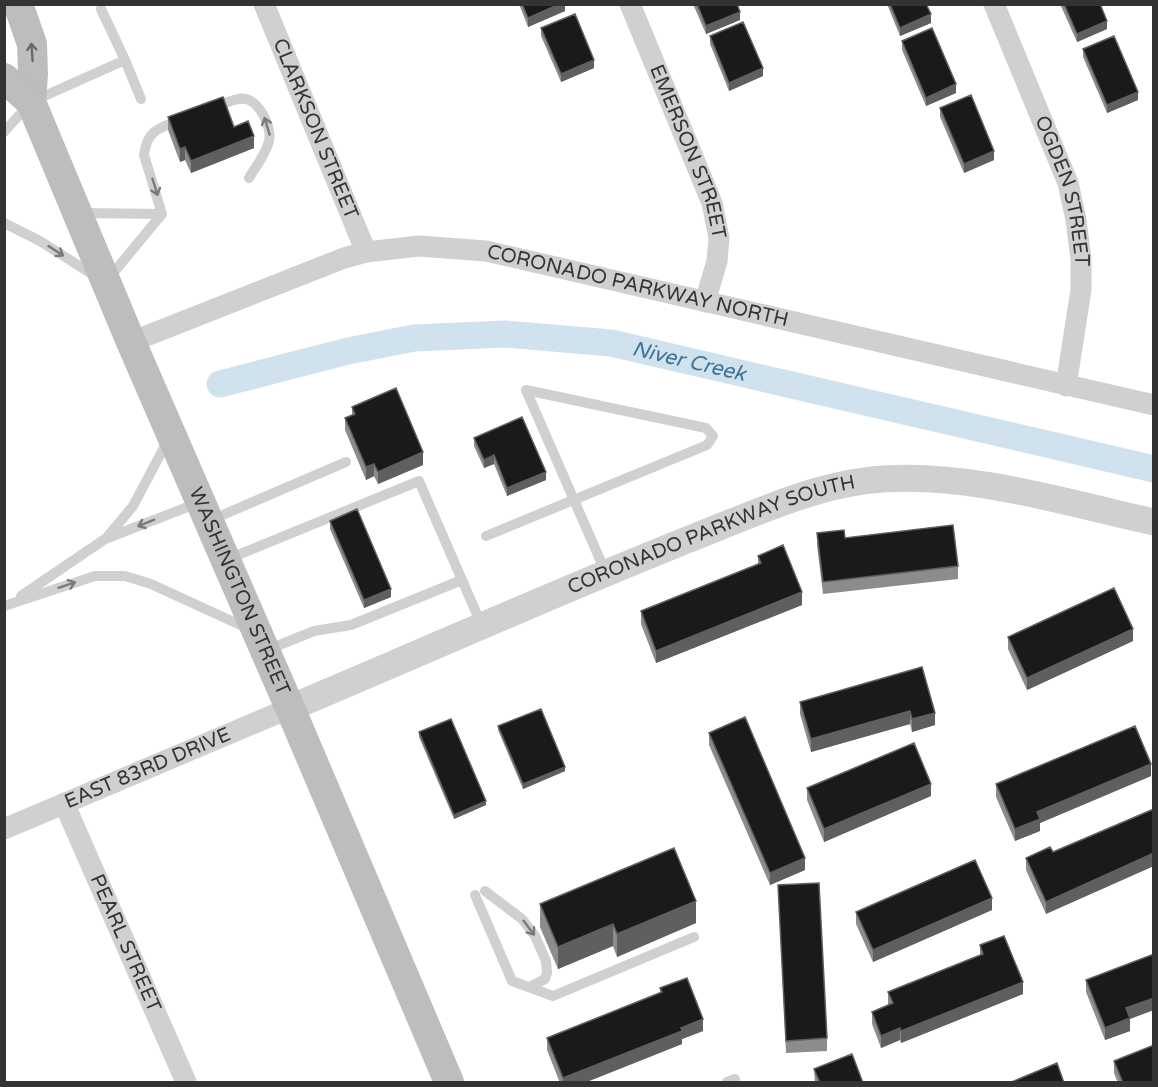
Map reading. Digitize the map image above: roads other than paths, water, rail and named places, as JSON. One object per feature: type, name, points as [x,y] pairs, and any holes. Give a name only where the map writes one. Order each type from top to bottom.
[{"type":"main road","name":"WASHINGTON STREET","points":[[18,4],[32,44],[31,102],[76,213],[449,1083]]},
{"type":"main road","name":"WASHINGTON STREET","points":[[4,78],[31,102]]},
{"type":"street","name":"CLARKSON STREET","points":[[264,4],[366,252]]},
{"type":"street","name":"EMERSON STREET","points":[[630,4],[712,202],[719,238],[717,261],[705,302]]},
{"type":"street","name":"OGDEN STREET","points":[[994,4],[1068,183],[1076,220],[1081,259],[1081,290],[1066,386]]},
{"type":"street","name":"CORONADO PARKWAY NORTH","points":[[131,342],[322,266],[366,252],[419,246],[486,251],[1154,405]]},
{"type":"street","name":"CORONADO PARKWAY SOUTH","points":[[290,708],[606,573],[821,491],[882,479],[924,478],[990,487],[1154,522]]},
{"type":"street","name":"EAST 83RD DRIVE","points":[[4,829],[290,708]]},
{"type":"street","name":"PEARL STREET","points":[[64,803],[186,1083]]},
{"type":"lane","points":[[101,9],[141,99]]},
{"type":"lane","points":[[4,132],[31,102],[125,60]]},
{"type":"lane","points":[[208,109],[238,98],[250,100],[258,105],[268,125],[270,137],[267,148],[249,178]]},
{"type":"lane","points":[[162,214],[144,155],[145,145],[150,135],[158,128],[188,117]]},
{"type":"lane","points":[[76,213],[162,214]]},
{"type":"lane","points":[[4,223],[40,241],[106,283],[162,214]]},
{"type":"lane","points":[[486,536],[574,500],[707,445],[713,436],[706,428],[526,390],[574,500],[606,573]]},
{"type":"lane","points":[[8,604],[105,539],[117,528],[133,506],[171,434]]},
{"type":"lane","points":[[105,539],[204,512],[346,462]]},
{"type":"lane","points":[[226,560],[419,480],[482,626]]},
{"type":"lane","points":[[8,604],[95,576],[125,576],[152,584],[261,642],[351,625],[462,580]]},
{"type":"lane","points":[[530,987],[545,979],[547,973],[546,961],[535,936],[522,919],[480,893],[512,981],[553,996],[694,937]]},
{"type":"waterway","name":"Niver Creek","points":[[220,384],[348,351],[414,338],[505,334],[611,343],[1154,469]]}]
